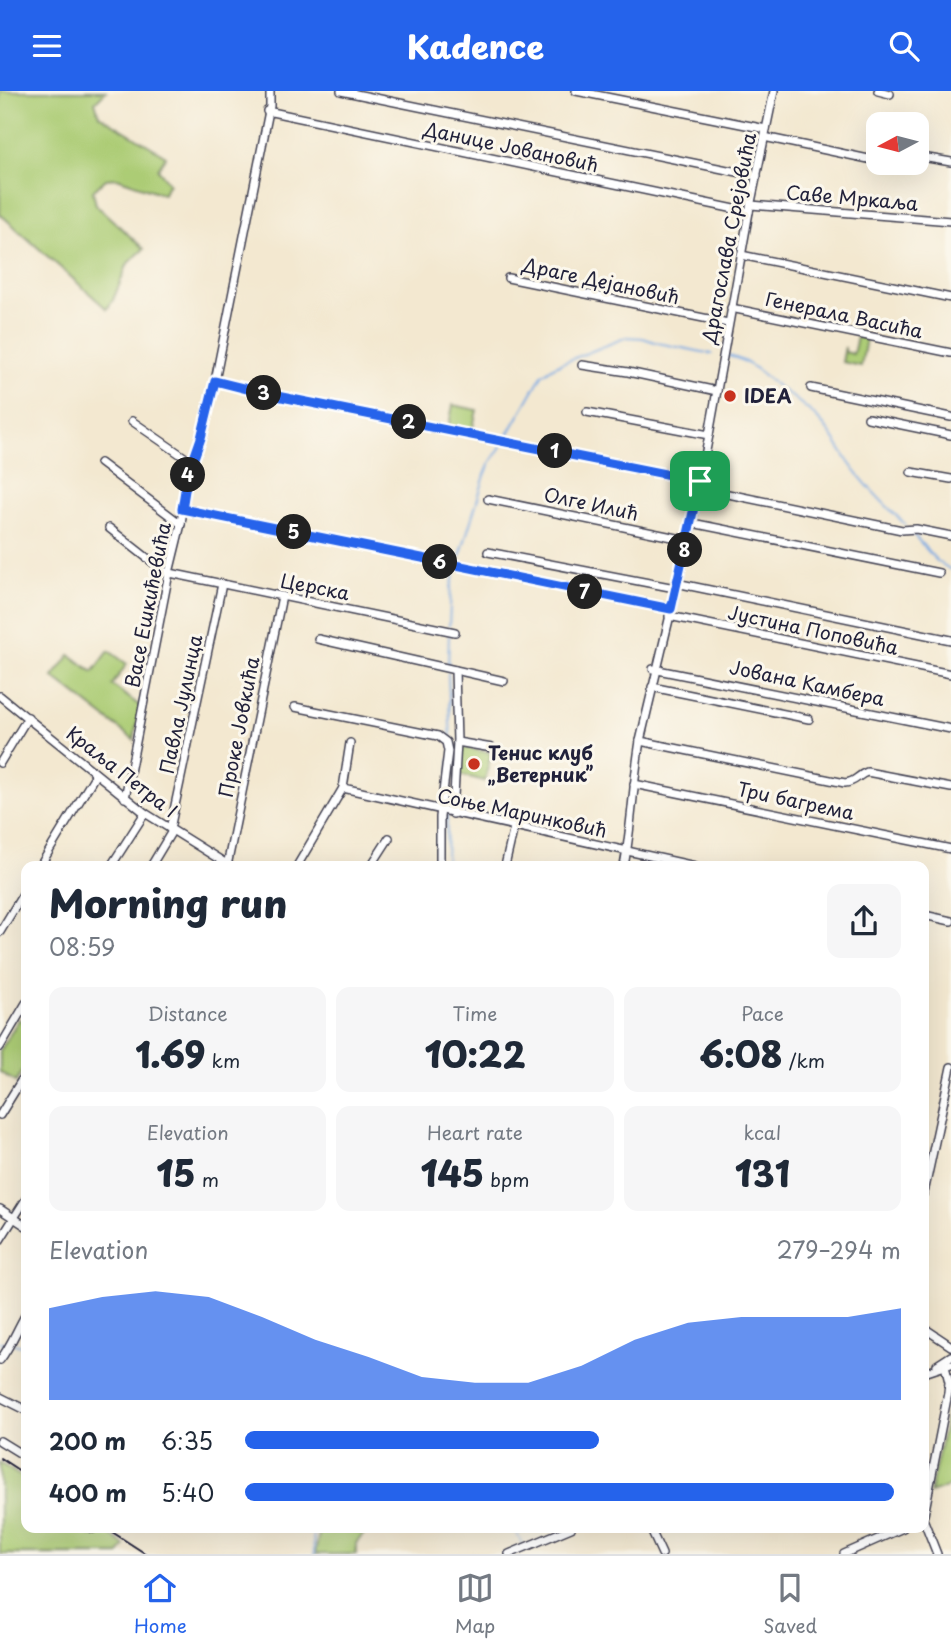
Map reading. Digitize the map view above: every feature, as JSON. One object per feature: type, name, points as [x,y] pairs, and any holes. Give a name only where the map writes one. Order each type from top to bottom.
[{"type":"street","name":"Васе Ешкићевића","points":[[125,797],[181,524],[187,478],[201,438],[215,381],[271,91]]},
{"type":"street","points":[[341,91],[757,176]]},
{"type":"street","points":[[576,91],[866,158]]},
{"type":"street","name":"Драгослава Срејовића","points":[[625,861],[640,741],[654,669],[692,523],[774,91]]},
{"type":"street","points":[[878,91],[890,94]]},
{"type":"street","name":"Данице Јовановић","points":[[267,111],[750,209]]},
{"type":"street","points":[[929,157],[951,162]]},
{"type":"street","name":"Саве Мркаља","points":[[750,209],[951,221]]},
{"type":"street","points":[[741,255],[951,298]]},
{"type":"street","name":"Драге Дејановић","points":[[508,278],[728,323]]},
{"type":"street","name":"Генерала Васића","points":[[731,308],[951,353]]},
{"type":"street","points":[[582,365],[717,391]]},
{"type":"street","points":[[215,381],[902,530],[916,529],[951,536]]},
{"type":"street","points":[[811,388],[951,417]]},
{"type":"street","points":[[587,411],[709,435]]},
{"type":"street","points":[[868,418],[951,435]]},
{"type":"street","points":[[132,421],[192,463]]},
{"type":"street","points":[[100,463],[181,524]]},
{"type":"street","points":[[911,472],[951,479]]},
{"type":"street","name":"Олге Илић","points":[[488,499],[687,540]]},
{"type":"street","name":"Јустина Поповића","points":[[182,509],[951,674]]},
{"type":"street","points":[[692,523],[939,573]]},
{"type":"street","points":[[109,528],[169,573]]},
{"type":"street","points":[[488,552],[951,640]]},
{"type":"street","name":"Церска","points":[[169,573],[455,632]]},
{"type":"street","name":"Павла Јулинца","points":[[154,861],[171,830],[222,584]]},
{"type":"street","name":"Проке Јовкића","points":[[229,861],[282,596]]},
{"type":"street","points":[[318,639],[504,681]]},
{"type":"street","name":"Јована Камбера","points":[[654,669],[951,729]]},
{"type":"street","points":[[453,814],[457,741],[455,670]]},
{"type":"street","points":[[652,687],[809,719]]},
{"type":"street","name":"Краља Петра I","points":[[0,696],[145,813],[220,861]]},
{"type":"street","points":[[295,707],[442,738],[446,742],[448,751],[441,811],[440,861]]},
{"type":"street","points":[[0,763],[28,717]]},
{"type":"street","points":[[457,741],[492,748]]},
{"type":"street","points":[[640,741],[845,782],[856,780],[867,772],[951,788]]},
{"type":"street","points":[[300,861],[343,788],[350,743]]},
{"type":"street","points":[[43,861],[96,774]]},
{"type":"street","name":"Три багрема","points":[[634,784],[951,849]]},
{"type":"street","name":"Соње Маринковић","points":[[343,788],[671,861]]},
{"type":"street","points":[[114,861],[145,813]]},
{"type":"street","points":[[506,861],[514,827]]},
{"type":"street","points":[[374,861],[389,838]]},
{"type":"street","points":[[0,932],[21,897]]},
{"type":"street","points":[[929,916],[951,921]]},
{"type":"street","points":[[0,1047],[21,1011]]},
{"type":"street","points":[[929,1170],[951,1067]]},
{"type":"street","points":[[0,1115],[21,1081]]},
{"type":"street","points":[[0,1240],[21,1208]]},
{"type":"street","points":[[0,1209],[21,1222]]},
{"type":"street","points":[[0,1360],[10,1347],[11,1338],[21,1322]]},
{"type":"street","points":[[929,1331],[951,1346]]},
{"type":"street","points":[[932,1333],[951,1337]]},
{"type":"street","points":[[933,1369],[951,1356]]},
{"type":"street","points":[[929,1371],[948,1365],[949,1382],[929,1490]]},
{"type":"street","points":[[0,1397],[21,1408]]},
{"type":"street","points":[[0,1441],[21,1455]]},
{"type":"street","points":[[509,1554],[559,1533]]},
{"type":"street","points":[[652,1533],[662,1554]]},
{"type":"street","points":[[844,1554],[892,1533]]},
{"type":"street","points":[[929,1533],[937,1554]]},
{"type":"green space","points":[[0,91],[106,91],[95,102],[99,115],[166,156],[158,169],[169,183],[163,194],[117,178],[106,179],[93,191],[96,205],[144,249],[128,263],[107,309],[0,214]]},
{"type":"green space","points":[[857,337],[866,339],[861,366],[842,362],[845,347],[845,352],[853,354]]},
{"type":"green space","points":[[453,405],[477,410],[471,435],[448,430]]},
{"type":"green space","points":[[109,651],[127,664],[112,685],[140,706],[134,740],[53,677],[70,655],[93,672]]},
{"type":"green space","name":"Тенис клуб „Ветерник”","points":[[461,747],[491,753],[485,781],[460,775]]},
{"type":"green space","points":[[19,1019],[21,1073],[16,1082],[0,1072],[0,1051]]},
{"type":"green space","points":[[951,1395],[951,1488],[950,1486],[930,1493]]},
{"type":"green space","points":[[0,1463],[21,1477],[21,1533],[89,1533],[93,1536],[94,1533],[108,1533],[125,1546],[119,1554],[0,1554]]},
{"type":"green space","points":[[319,1533],[365,1533],[356,1543],[356,1554],[315,1554]]},
{"type":"waterway","points":[[505,440],[542,375],[562,363],[627,337],[643,338],[712,354]]},
{"type":"waterway","points":[[727,356],[752,366],[814,415],[828,430],[862,480],[905,524]]},
{"type":"waterway","points":[[458,563],[485,475],[502,445]]},
{"type":"waterway","points":[[912,533],[937,561],[951,570]]},
{"type":"waterway","points":[[449,626],[451,587],[456,569]]},
{"type":"waterway","points":[[448,667],[449,635]]},
{"type":"waterway","points":[[448,673],[451,746]]},
{"type":"waterway","points":[[447,809],[450,759]]},
{"type":"waterway","points":[[446,861],[447,815]]},
{"type":"waterway","points":[[0,1342],[8,1343]]},
{"type":"waterway","points":[[14,1344],[21,1346]]},
{"type":"waterway","points":[[313,1533],[314,1554]]},
{"type":"waterway","points":[[517,1533],[523,1547]]},
{"type":"railway","points":[[0,1458],[21,1472]]},
{"type":"railway","points":[[114,1533],[146,1554]]},
{"type":"place","name":"IDEA","points":[[730,396]]},
{"type":"place","name":"Тенис клуб „Ветерник”","points":[[474,764]]},
{"type":"route","points":[[215,381],[267,394],[700,481],[671,609],[182,509],[187,478],[201,438],[215,381]]}]
